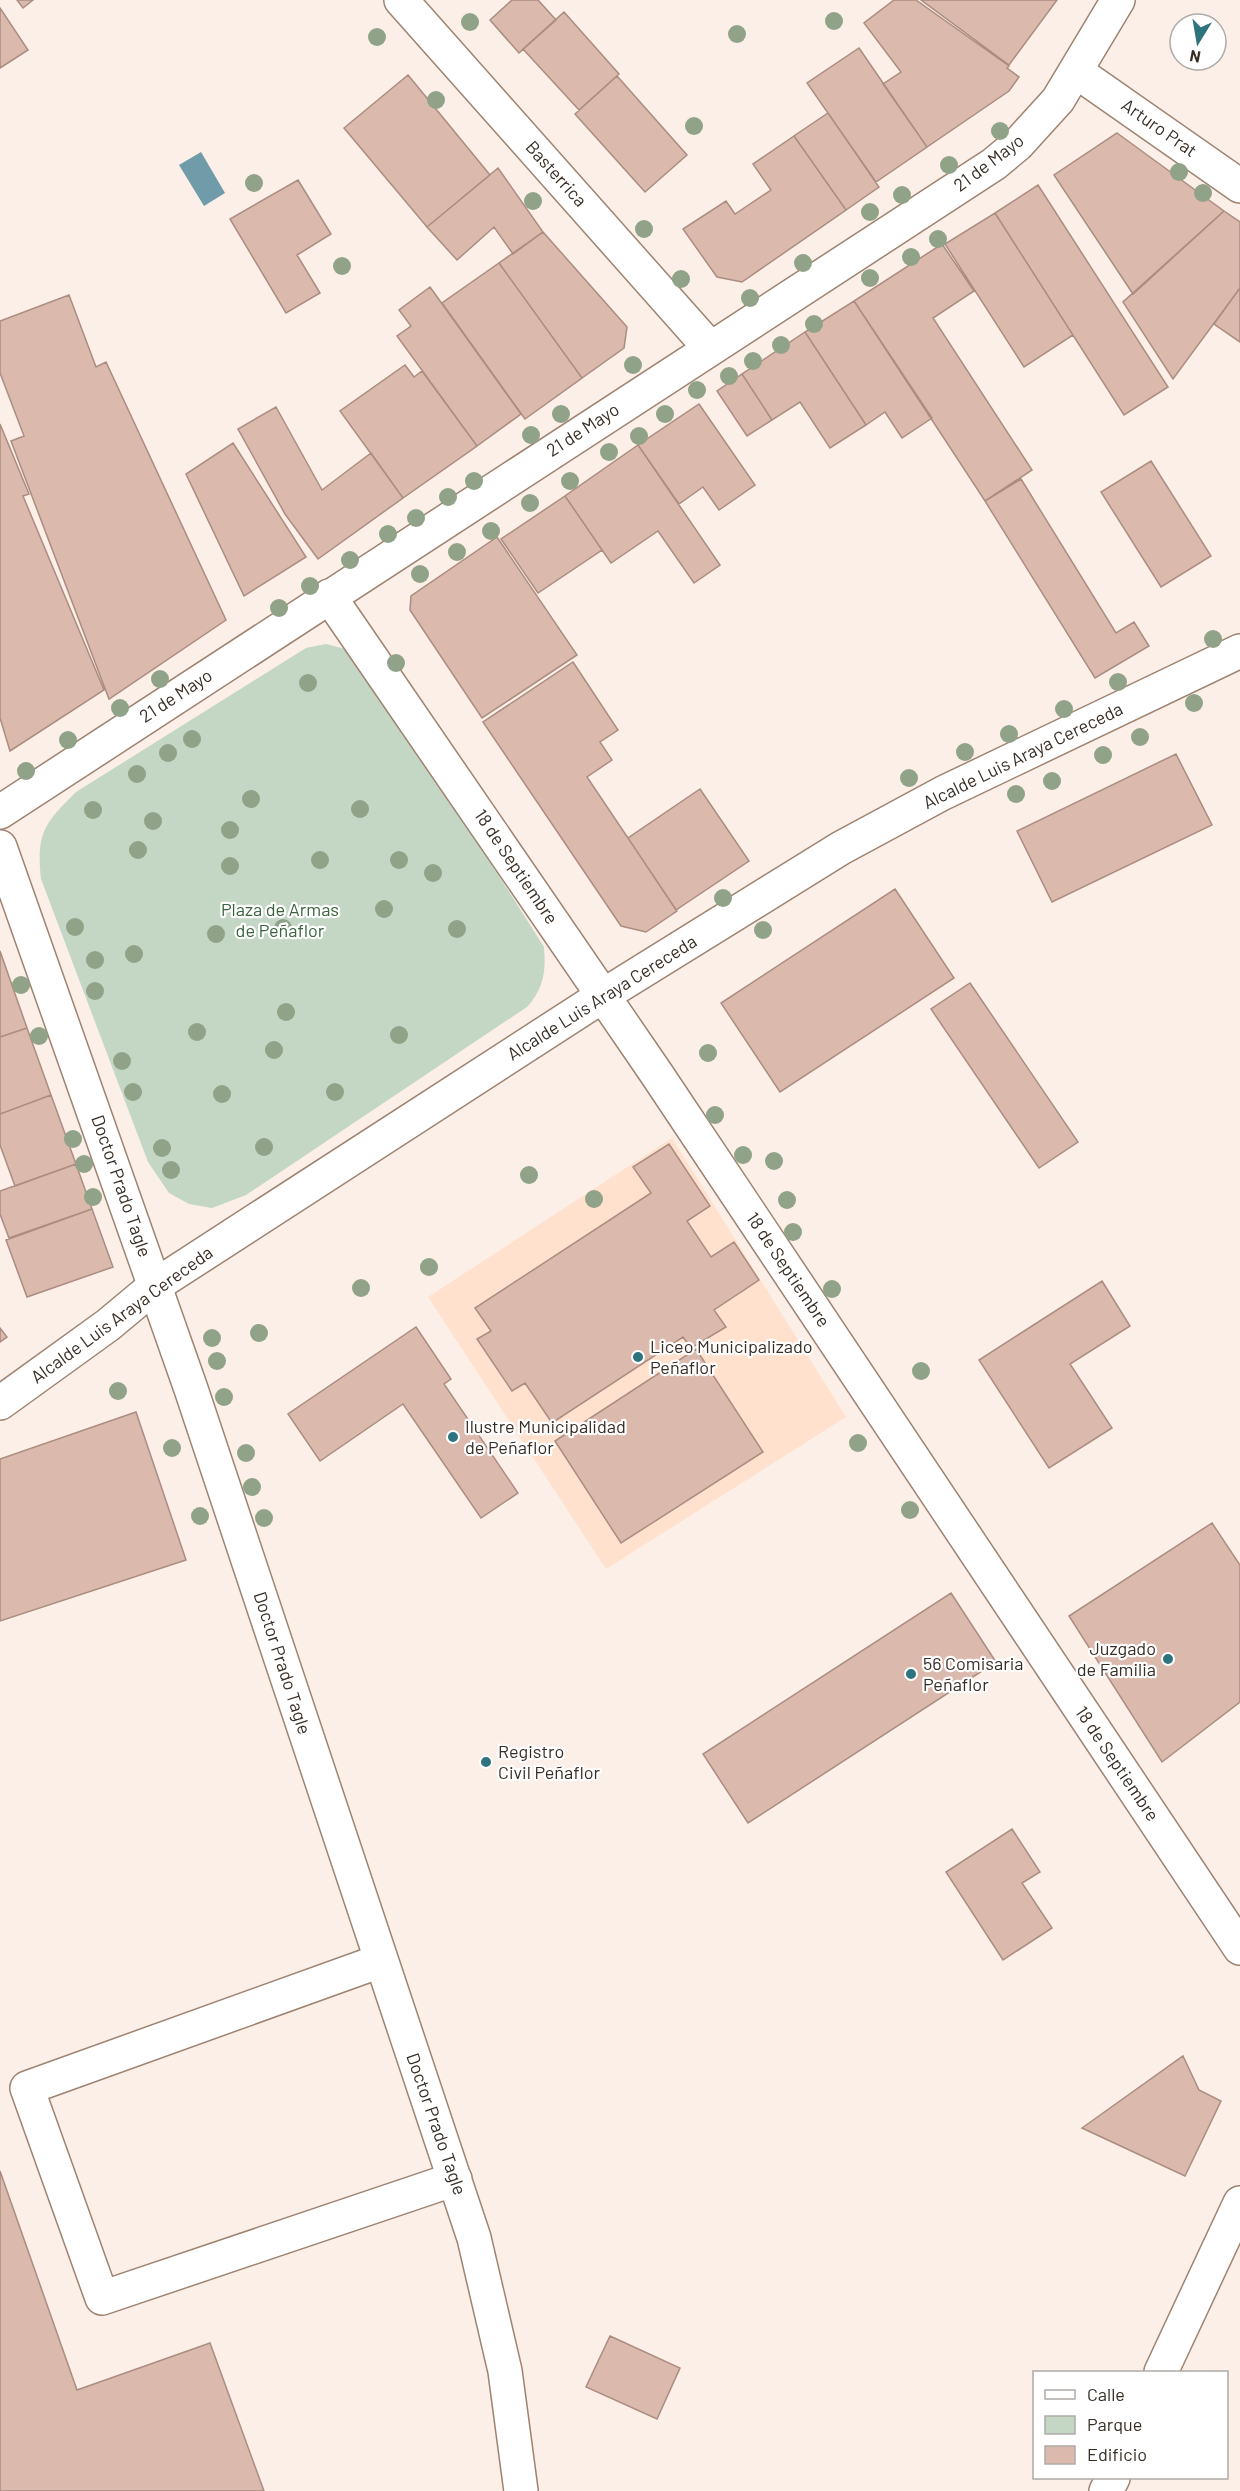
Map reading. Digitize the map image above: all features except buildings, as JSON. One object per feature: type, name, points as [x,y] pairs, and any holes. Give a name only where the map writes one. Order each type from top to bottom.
[{"type":"street","name":"Basterrica","points":[[401,0],[710,348]]},
{"type":"street","name":"21 de Mayo","points":[[0,812],[994,164],[1039,122],[1058,100],[1077,72],[1118,0]]},
{"type":"street","name":"Arturo Prat","points":[[1077,72],[1240,186]]},
{"type":"street","name":"18 de Septiembre","points":[[329,596],[604,995],[1240,1948]]},
{"type":"street","name":"Alcalde Luis Araya Cereceda","points":[[0,1403],[108,1325],[156,1285],[604,995],[841,848],[942,793],[1240,651]]},
{"type":"street","name":"Doctor Prado Tagle","points":[[0,847],[156,1285],[380,1961],[455,2179],[489,2297],[505,2371],[521,2491]]},
{"type":"street","points":[[380,1961],[27,2088],[102,2298],[455,2179]]},
{"type":"street","points":[[1162,2371],[1240,2203]]},
{"type":"shaded area","name":"Liceo Municipalizado Peñaflor","points":[[672,1138],[846,1417],[606,1569],[428,1297]]},
{"type":"green space","name":"Plaza de Armas de Peñaflor","points":[[326,644],[345,649],[370,672],[544,947],[543,979],[527,1007],[246,1195],[212,1208],[189,1204],[169,1193],[148,1162],[41,879],[41,840],[50,821],[76,792],[306,648]]},
{"type":"water","points":[[201,152],[225,193],[204,206],[179,165]]},
{"type":"place","name":"Liceo Municipalizado Peñaflor","points":[[638,1357]]},
{"type":"place","name":"Ilustre Municipalidad de Peñaflor","points":[[453,1437]]},
{"type":"place","name":"Juzgado de Familia","points":[[1168,1659]]},
{"type":"place","name":"56 Comisaria Peñaflor","points":[[911,1674]]},
{"type":"place","name":"Registro Civil Peñaflor","points":[[486,1762]]}]
